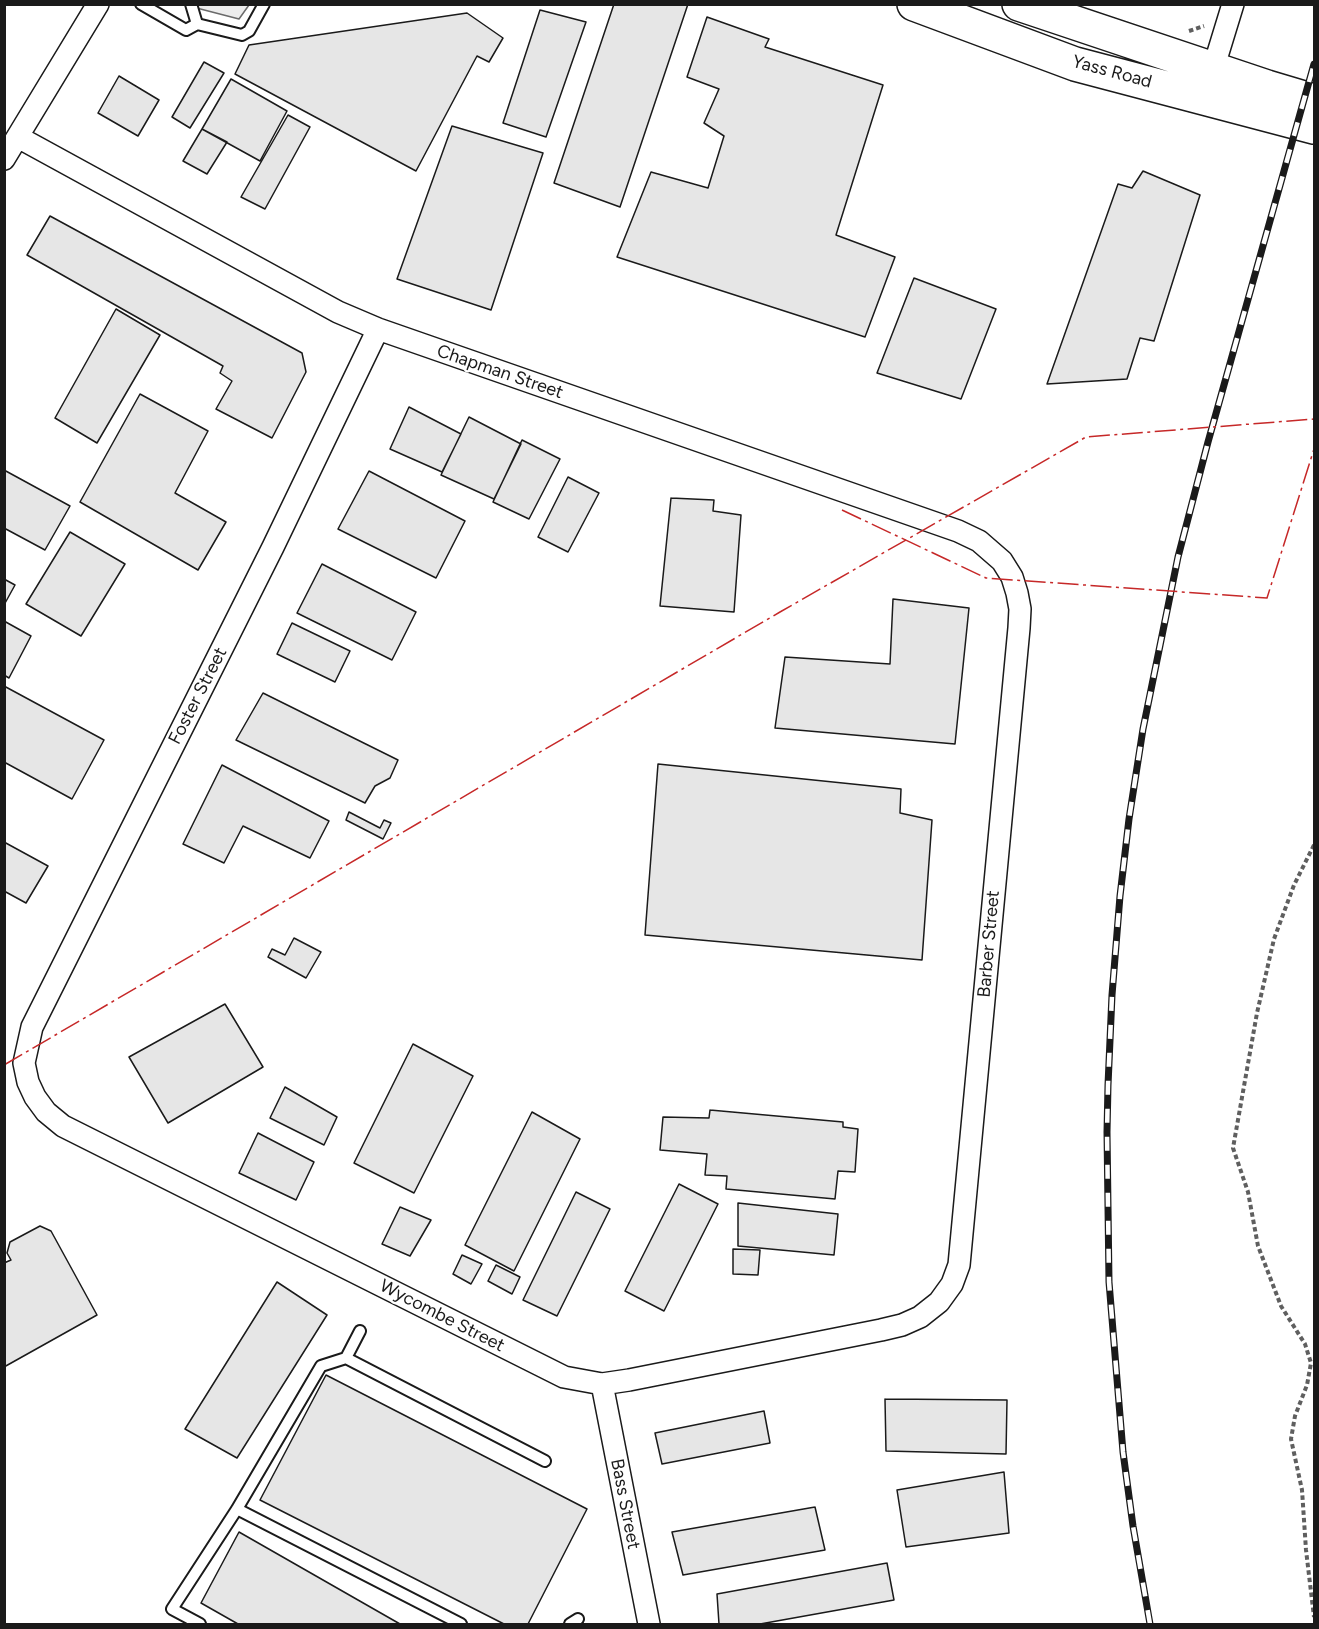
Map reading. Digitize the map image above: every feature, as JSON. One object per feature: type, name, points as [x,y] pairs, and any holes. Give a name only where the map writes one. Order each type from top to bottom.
[{"type":"main road","name":"Yass Road","points":[[914,4],[1075,64],[1314,127]]},
{"type":"main road","name":"Yass Road","points":[[1019,4],[1314,101]]},
{"type":"main road","points":[[1177,90],[1202,78],[1211,69]]},
{"type":"street","points":[[4,159],[98,4]]},
{"type":"street","points":[[1211,69],[1233,4]]},
{"type":"street","name":"Chapman Street","points":[[18,137],[338,312],[378,329],[958,531],[979,541],[1002,561]]},
{"type":"street","name":"Foster Street","points":[[24,1063],[32,1027],[265,563],[378,329]]},
{"type":"street","name":"Barber Street","points":[[920,1317],[939,1302],[952,1284],[959,1265],[1019,628],[1020,609],[1017,592],[1012,577],[1002,561]]},
{"type":"street","name":"Wycombe Street","points":[[24,1063],[34,1097],[46,1112],[63,1126],[564,1377],[602,1384],[629,1380],[881,1330],[902,1325],[920,1317]]},
{"type":"street","name":"Bass Street","points":[[602,1384],[649,1624]]},
{"type":"lane","points":[[141,4],[186,30],[198,24],[242,35],[249,31],[264,4]]},
{"type":"lane","points":[[191,4],[198,24]]},
{"type":"lane","points":[[200,1624],[172,1609],[237,1509],[321,1366],[346,1358],[360,1331]]},
{"type":"lane","points":[[346,1358],[545,1461]]},
{"type":"lane","points":[[237,1509],[461,1624]]},
{"type":"path","points":[[1314,845],[1294,885],[1274,939],[1257,1013],[1233,1148],[1248,1192],[1258,1246],[1281,1306],[1305,1344],[1311,1363],[1307,1385],[1295,1416],[1292,1439],[1302,1490],[1314,1617]]},
{"type":"shaded area","points":[[185,5],[249,5],[239,19]]},
{"type":"building","points":[[614,4],[688,4],[620,207],[554,183]]},
{"type":"building","points":[[540,10],[586,22],[546,137],[503,123]]},
{"type":"building","points":[[467,13],[503,38],[489,62],[477,56],[416,171],[235,74],[249,45]]},
{"type":"building","points":[[707,17],[769,39],[765,47],[883,85],[836,235],[895,257],[865,337],[617,257],[651,172],[708,188],[724,136],[704,123],[719,89],[687,77]]},
{"type":"building","points":[[204,62],[224,73],[190,128],[172,117]]},
{"type":"building","points":[[119,76],[159,100],[138,136],[98,113]]},
{"type":"building","points":[[231,79],[287,111],[260,161],[202,129]]},
{"type":"building","points":[[288,115],[310,127],[265,209],[241,197]]},
{"type":"building","points":[[452,126],[543,153],[491,310],[397,279]]},
{"type":"building","points":[[202,129],[227,142],[207,174],[183,161]]},
{"type":"building","points":[[1143,171],[1200,195],[1154,341],[1140,338],[1127,379],[1047,384],[1118,184],[1132,188]]},
{"type":"building","points":[[50,216],[302,353],[306,372],[272,438],[216,409],[232,381],[220,373],[223,366],[27,255]]},
{"type":"building","points":[[914,278],[996,309],[961,399],[877,373]]},
{"type":"building","points":[[116,309],[160,335],[97,443],[55,418]]},
{"type":"building","points":[[140,394],[208,431],[175,493],[226,522],[198,570],[80,502]]},
{"type":"building","points":[[409,407],[461,434],[442,472],[390,449]]},
{"type":"building","points":[[469,417],[521,444],[494,499],[441,475]]},
{"type":"building","points":[[522,440],[560,459],[529,519],[493,502]]},
{"type":"building","points":[[4,470],[70,506],[45,550],[4,528]]},
{"type":"building","points":[[369,471],[465,521],[436,578],[338,529]]},
{"type":"building","points":[[568,477],[599,493],[568,552],[538,537]]},
{"type":"building","points":[[671,498],[714,500],[713,511],[741,515],[734,612],[660,606]]},
{"type":"building","points":[[70,532],[125,564],[81,636],[26,604]]},
{"type":"building","points":[[322,564],[416,612],[392,660],[297,613]]},
{"type":"building","points":[[4,579],[15,585],[4,605]]},
{"type":"building","points":[[893,599],[969,608],[955,744],[775,728],[785,657],[890,664]]},
{"type":"building","points":[[4,621],[31,636],[9,678],[4,675]]},
{"type":"building","points":[[292,623],[350,651],[335,682],[277,654]]},
{"type":"building","points":[[4,686],[104,740],[72,799],[4,762]]},
{"type":"building","points":[[263,693],[398,760],[390,778],[375,786],[365,803],[236,740]]},
{"type":"building","points":[[658,764],[901,789],[900,813],[932,820],[922,960],[645,935]]},
{"type":"building","points":[[222,765],[329,821],[310,858],[243,826],[224,863],[183,844]]},
{"type":"building","points":[[349,812],[380,828],[384,820],[391,823],[383,839],[346,820]]},
{"type":"building","points":[[4,842],[48,866],[26,903],[4,891]]},
{"type":"building","points":[[294,938],[321,952],[306,978],[268,957],[272,949],[285,955]]},
{"type":"building","points":[[225,1004],[263,1067],[168,1123],[129,1057]]},
{"type":"building","points":[[413,1044],[473,1076],[414,1193],[354,1163]]},
{"type":"building","points":[[285,1087],[337,1117],[324,1145],[270,1118]]},
{"type":"building","points":[[710,1110],[843,1122],[843,1127],[858,1129],[855,1172],[838,1171],[835,1199],[726,1189],[727,1176],[705,1175],[707,1154],[660,1150],[663,1117],[709,1118]]},
{"type":"building","points":[[532,1112],[580,1139],[514,1271],[465,1245]]},
{"type":"building","points":[[258,1133],[314,1162],[296,1200],[239,1173]]},
{"type":"building","points":[[679,1184],[718,1204],[664,1311],[625,1291]]},
{"type":"building","points":[[576,1192],[610,1209],[557,1316],[523,1300]]},
{"type":"building","points":[[738,1203],[838,1214],[834,1255],[738,1246]]},
{"type":"building","points":[[400,1207],[431,1220],[410,1256],[382,1244]]},
{"type":"building","points":[[40,1226],[51,1231],[97,1315],[4,1367],[4,1263],[11,1260],[7,1253],[10,1242]]},
{"type":"building","points":[[733,1249],[760,1250],[758,1275],[733,1274]]},
{"type":"building","points":[[462,1255],[482,1264],[471,1284],[453,1274]]},
{"type":"building","points":[[496,1265],[520,1277],[512,1294],[488,1281]]},
{"type":"building","points":[[277,1282],[327,1315],[237,1458],[185,1429]]},
{"type":"building","points":[[326,1375],[587,1509],[528,1624],[504,1624],[260,1500]]},
{"type":"building","points":[[885,1399],[1007,1400],[1006,1454],[886,1451]]},
{"type":"building","points":[[764,1411],[770,1443],[662,1464],[655,1433]]},
{"type":"building","points":[[1004,1472],[1009,1533],[906,1547],[897,1490]]},
{"type":"building","points":[[815,1507],[825,1550],[683,1575],[672,1532]]},
{"type":"building","points":[[239,1532],[400,1624],[238,1624],[201,1603]]},
{"type":"building","points":[[887,1563],[894,1600],[760,1624],[719,1624],[717,1594]]},
{"type":"railway","points":[[1150,1624],[1123,1452],[1109,1282],[1108,1085],[1120,896],[1143,729],[1178,557],[1314,64]]},
{"type":"power","points":[[4,1065],[780,612],[1086,437],[1314,419]]},
{"type":"power","points":[[842,510],[986,578],[1267,598],[1314,449]]}]
